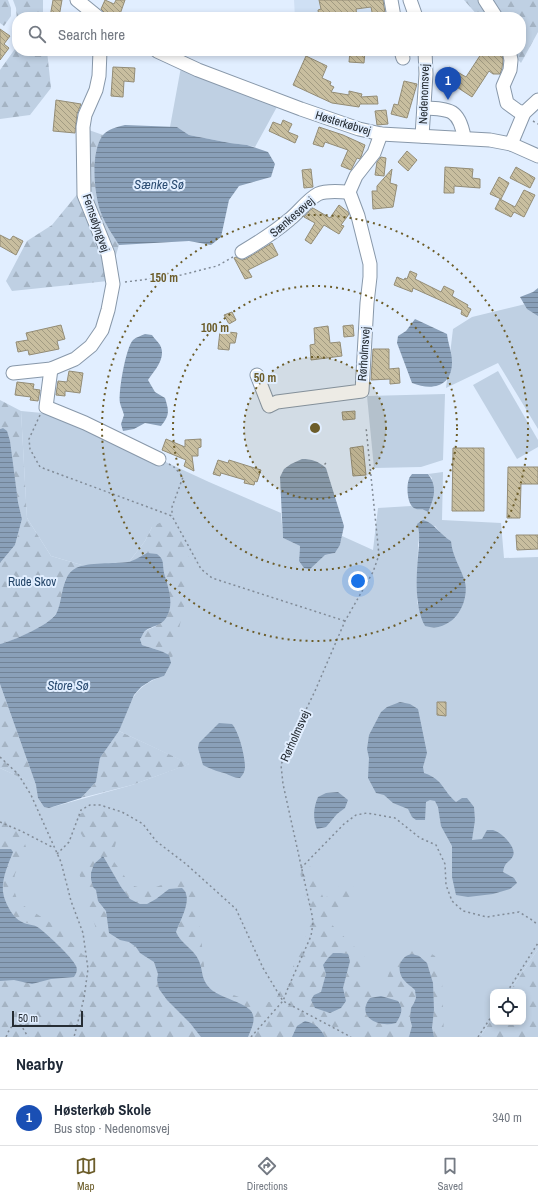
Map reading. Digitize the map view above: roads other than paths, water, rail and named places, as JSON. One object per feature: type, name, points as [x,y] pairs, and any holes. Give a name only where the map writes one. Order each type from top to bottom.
[{"type":"street","points":[[77,0],[92,12]]},
{"type":"street","points":[[391,0],[393,12]]},
{"type":"street","points":[[410,0],[414,12]]},
{"type":"street","points":[[485,0],[493,12]]},
{"type":"street","name":"Femsølyngvej","points":[[13,373],[51,369],[75,359],[92,346],[102,330],[108,310],[113,284],[108,254],[84,195],[83,127],[85,115],[96,90],[100,56]]},
{"type":"street","name":"Høsterkøbvej","points":[[168,56],[198,70],[301,110],[381,134],[464,137],[490,140],[512,144],[538,156]]},
{"type":"street","name":"Nedenomsvej","points":[[422,136],[426,74],[425,56]]},
{"type":"street","points":[[510,56],[510,70],[503,86],[507,103],[518,111],[524,113]]},
{"type":"street","points":[[512,144],[524,113],[538,100]]},
{"type":"street","points":[[424,108],[442,109],[455,113],[462,123],[464,137]]},
{"type":"street","points":[[349,192],[356,176],[374,153],[381,134]]},
{"type":"street","name":"Sænkesøvej","points":[[242,252],[266,239],[291,218],[310,199],[319,194],[330,192],[349,192]]},
{"type":"street","name":"Rørholmsvej","points":[[257,375],[269,406],[276,402],[362,391],[370,264],[358,216],[349,192]]},
{"type":"street","points":[[51,369],[46,407],[85,423],[159,459]]},
{"type":"water","name":"Sænke Sø","points":[[125,125],[177,127],[189,135],[247,145],[268,152],[275,164],[271,177],[239,186],[229,200],[221,237],[211,245],[189,241],[119,245],[101,213],[94,173],[96,152],[103,135],[116,127]]},
{"type":"water","points":[[538,288],[538,316],[527,309],[520,297],[533,292]]},
{"type":"water","points":[[415,319],[447,334],[452,359],[451,370],[449,377],[440,385],[427,387],[412,383],[397,343],[398,336],[406,331]]},
{"type":"water","points":[[145,334],[152,335],[162,350],[159,364],[148,380],[155,392],[165,398],[168,413],[161,426],[145,423],[134,429],[123,431],[121,424],[124,415],[120,403],[120,397],[121,380],[125,360],[130,344],[133,340]]},
{"type":"water","points":[[3,428],[7,431],[10,441],[18,502],[22,519],[15,545],[0,563],[0,429]]},
{"type":"water","points":[[302,459],[315,461],[326,468],[344,526],[340,545],[335,553],[325,555],[310,569],[304,568],[299,561],[300,546],[283,538],[280,477],[284,469]]},
{"type":"water","points":[[412,474],[428,474],[433,483],[434,493],[428,512],[416,509],[409,500],[408,486],[409,478]]},
{"type":"water","points":[[423,520],[434,526],[451,541],[453,552],[466,587],[465,598],[461,609],[455,618],[442,626],[436,627],[425,626],[421,617],[417,597],[419,530],[417,524]]},
{"type":"water","name":"Store Sø","points":[[147,553],[157,554],[162,560],[169,590],[170,607],[169,613],[164,621],[145,631],[140,639],[142,645],[169,655],[171,663],[164,676],[152,680],[141,687],[134,695],[119,731],[100,758],[96,782],[81,798],[49,808],[44,807],[38,798],[36,785],[0,684],[0,644],[30,632],[46,623],[56,614],[67,577],[76,568],[94,564],[128,562]]},
{"type":"water","points":[[400,702],[410,704],[418,709],[427,753],[423,767],[424,773],[439,782],[451,798],[456,802],[462,798],[467,798],[474,807],[475,820],[472,840],[482,839],[487,830],[493,830],[508,840],[511,844],[514,852],[513,856],[505,865],[503,872],[514,878],[517,883],[510,889],[493,894],[468,897],[456,895],[452,877],[452,846],[441,826],[438,807],[435,801],[430,800],[426,802],[425,820],[416,820],[412,817],[408,809],[393,803],[384,795],[376,793],[368,778],[369,758],[367,749],[369,735],[381,712],[387,707]]},
{"type":"water","points":[[219,723],[232,724],[239,738],[245,762],[245,770],[240,778],[216,771],[203,765],[198,748],[199,743]]},
{"type":"water","points":[[338,792],[348,800],[345,808],[337,814],[326,827],[317,829],[314,813],[318,797],[326,793]]},
{"type":"water","points":[[0,849],[11,849],[13,852],[5,874],[3,891],[4,897],[13,915],[24,923],[39,928],[64,951],[77,967],[74,977],[51,979],[32,984],[14,980],[0,981]]},
{"type":"water","points":[[103,856],[121,887],[130,899],[140,904],[147,904],[169,889],[182,888],[185,891],[187,903],[176,932],[181,940],[197,957],[201,965],[204,980],[209,987],[217,994],[244,1005],[251,1011],[253,1014],[253,1021],[248,1037],[201,1037],[190,1023],[167,1000],[159,989],[157,980],[158,974],[154,962],[140,953],[136,947],[129,942],[120,940],[109,933],[106,911],[98,901],[96,890],[93,887],[91,879],[94,864]]},
{"type":"water","points":[[333,953],[348,954],[350,961],[343,988],[346,1001],[341,1008],[330,1013],[315,1008],[311,1000],[314,995],[321,992],[326,974],[323,965]]},
{"type":"water","points":[[412,954],[419,956],[427,963],[433,983],[434,1010],[432,1028],[434,1037],[409,1037],[412,1026],[410,1019],[411,1008],[416,998],[415,990],[403,979],[401,975],[400,964],[405,957]]},
{"type":"water","points":[[381,996],[398,1001],[400,1004],[401,1012],[396,1023],[383,1024],[371,1020],[367,1016],[365,1011],[366,1005],[370,998]]},
{"type":"water","points":[[305,1021],[312,1023],[322,1031],[325,1037],[292,1037],[297,1026]]},
{"type":"place","name":"Høsterkøb Skole","points":[[448,100]]},
{"type":"park label","name":"Rude Skov","points":[[32,582]]}]
